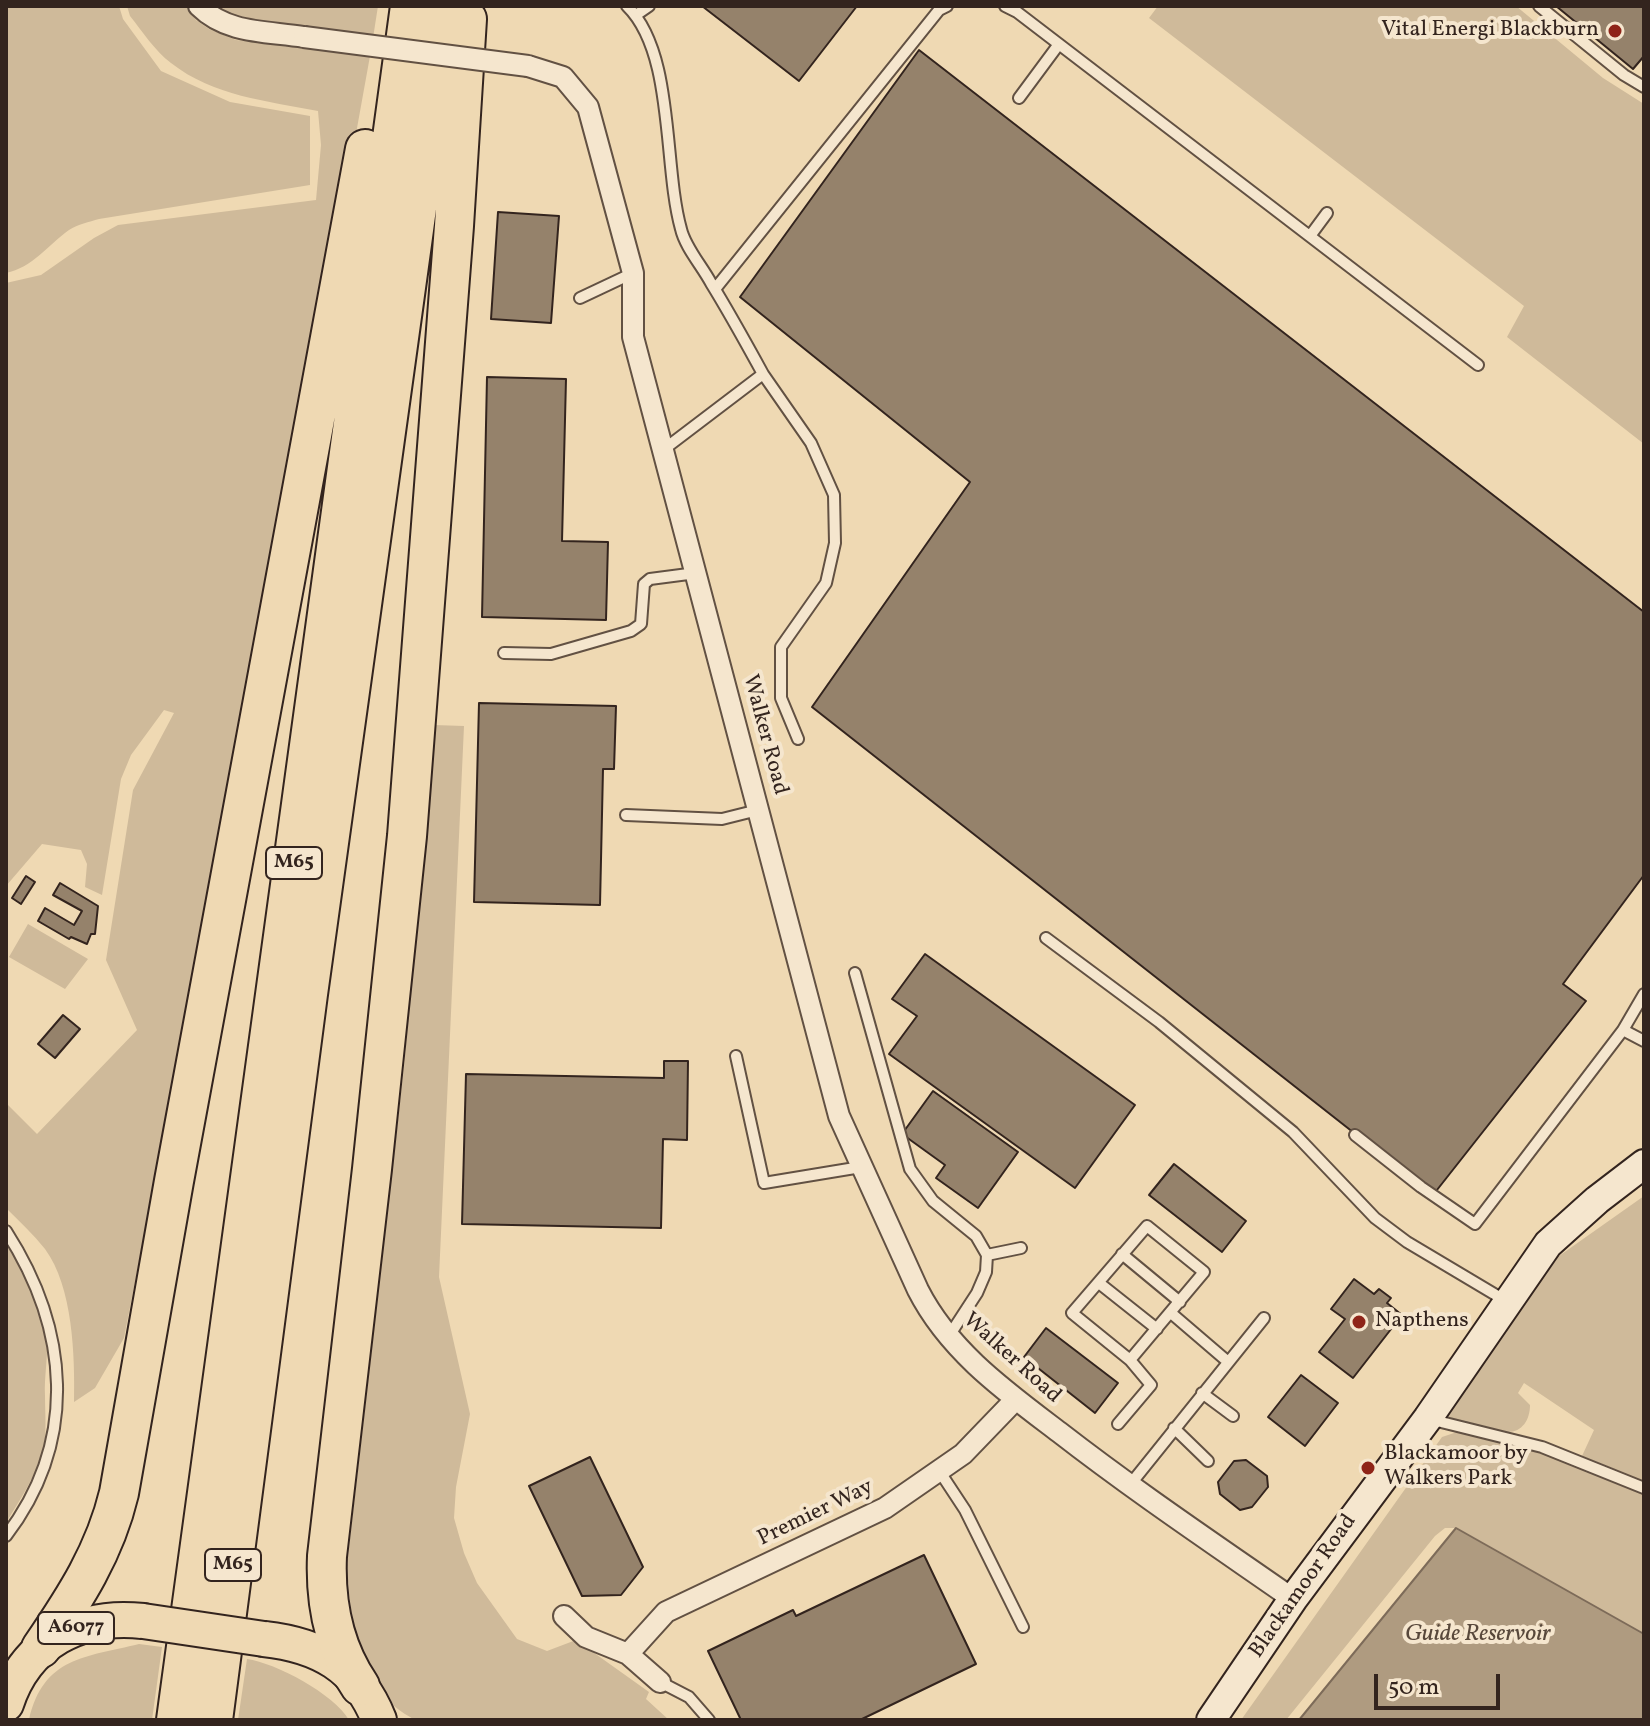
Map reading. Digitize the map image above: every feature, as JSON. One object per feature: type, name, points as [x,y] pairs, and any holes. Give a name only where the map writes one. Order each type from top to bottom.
[{"type":"highway","name":"M65","points":[[23,1667],[78,1594],[104,1542],[119,1493],[391,6]]},
{"type":"highway","name":"M65","points":[[176,1720],[410,6]]},
{"type":"highway","name":"M65","points":[[213,1720],[306,1009],[445,6]]},
{"type":"highway","points":[[375,1708],[347,1664],[333,1625],[327,1591],[327,1556],[407,836],[468,6]]},
{"type":"highway","name":"A6077","points":[[6,1704],[23,1667],[74,1629],[91,1623],[122,1619],[290,1642],[324,1654],[346,1670],[375,1708]]},
{"type":"main road","name":"Blackamoor Road","points":[[1211,1720],[1293,1599],[1428,1418],[1548,1244],[1597,1200],[1644,1164]]},
{"type":"street","name":"Walker Road","points":[[199,6],[216,22],[230,27],[528,66],[563,77],[588,107],[633,273],[633,337],[839,1116],[918,1290],[929,1313],[948,1338],[981,1371],[1129,1486],[1293,1599]]},
{"type":"street","name":"Premier Way","points":[[628,1654],[666,1612],[885,1508],[963,1454],[1016,1399]]},
{"type":"street","points":[[564,1616],[586,1637],[628,1654],[660,1682]]},
{"type":"lane","points":[[627,6],[636,15],[654,53],[664,93],[668,155],[681,232],[763,374],[811,443],[834,495],[835,543],[826,583],[781,647],[781,698],[798,739]]},
{"type":"lane","points":[[636,15],[649,6]]},
{"type":"lane","points":[[715,289],[939,10],[947,6]]},
{"type":"lane","points":[[1005,6],[1478,365]]},
{"type":"lane","points":[[1539,6],[1644,87]]},
{"type":"lane","points":[[1019,98],[1059,44]]},
{"type":"lane","points":[[1310,236],[1327,213]]},
{"type":"lane","points":[[580,298],[633,273]]},
{"type":"lane","points":[[663,450],[763,374]]},
{"type":"lane","points":[[504,653],[551,654],[631,631],[641,624],[644,584],[650,579],[696,573]]},
{"type":"lane","points":[[626,815],[722,819],[758,810]]},
{"type":"lane","points":[[1046,938],[1159,1022],[1293,1132],[1375,1218],[1407,1242],[1508,1302]]},
{"type":"lane","points":[[855,973],[910,1169],[933,1201],[976,1236],[987,1255],[986,1272],[977,1293],[948,1338]]},
{"type":"lane","points":[[1355,1135],[1421,1187],[1475,1224],[1623,1030],[1644,994]]},
{"type":"lane","points":[[1623,1030],[1644,1041]]},
{"type":"lane","points":[[736,1056],[764,1183],[861,1167]]},
{"type":"lane","points":[[1118,1424],[1151,1385],[1130,1360],[1072,1313],[1147,1226],[1204,1272],[1130,1360]]},
{"type":"lane","points":[[6,1231],[21,1255],[46,1310],[58,1372],[49,1454],[33,1497],[6,1536]]},
{"type":"lane","points":[[987,1255],[1021,1248]]},
{"type":"lane","points":[[1122,1254],[1180,1302]]},
{"type":"lane","points":[[1099,1283],[1157,1329]]},
{"type":"lane","points":[[1171,1313],[1227,1361]]},
{"type":"lane","points":[[1129,1486],[1264,1318]]},
{"type":"lane","points":[[1202,1393],[1233,1416]]},
{"type":"lane","points":[[1428,1418],[1542,1447],[1644,1488]]},
{"type":"lane","points":[[1174,1428],[1208,1461]]},
{"type":"lane","points":[[938,1469],[974,1527],[1023,1627]]},
{"type":"lane","points":[[660,1682],[689,1697],[709,1720]]},
{"type":"shaded area","points":[[6,6],[119,6],[123,19],[161,71],[230,102],[310,116],[310,185],[87,222],[69,230],[24,266],[6,273]]},
{"type":"shaded area","points":[[127,6],[186,6],[196,20],[209,29],[236,40],[370,56],[315,361],[124,1338],[95,1388],[74,1402],[73,1343],[61,1282],[45,1249],[6,1208],[6,1103],[37,1134],[137,1030],[106,960],[133,790],[174,713],[164,710],[131,755],[121,779],[102,895],[85,887],[87,864],[81,850],[42,844],[6,886],[6,283],[41,275],[118,225],[316,200],[321,145],[318,111],[241,96],[187,74],[154,47],[130,16]]},
{"type":"shaded area","points":[[215,6],[378,6],[373,38],[232,16]]},
{"type":"shaded area","points":[[1158,6],[1516,6],[1603,78],[1644,104],[1644,444],[1507,337],[1524,306],[1149,18]]},
{"type":"shaded area","points":[[434,725],[464,726],[439,1277],[470,1414],[456,1487],[454,1518],[477,1583],[517,1639],[547,1651],[576,1640],[649,1692],[646,1699],[669,1720],[415,1720],[394,1706],[382,1693],[364,1659],[353,1621],[347,1565],[404,1067]]},
{"type":"shaded area","points":[[28,924],[88,959],[65,989],[9,957]]},
{"type":"shaded area","points":[[1644,1196],[1644,1481],[1582,1456],[1594,1430],[1524,1383],[1518,1393],[1530,1405],[1530,1410],[1527,1420],[1517,1430],[1508,1432],[1443,1416],[1559,1256]]},
{"type":"shaded area","points":[[6,1244],[37,1303],[47,1347],[43,1451],[32,1479],[6,1523]]},
{"type":"shaded area","points":[[1457,1432],[1536,1449],[1644,1492],[1644,1634],[1457,1528],[1445,1528],[1435,1536],[1286,1720],[1241,1720],[1442,1437]]},
{"type":"shaded area","points":[[139,1644],[162,1647],[152,1720],[29,1720],[45,1683],[69,1663]]},
{"type":"shaded area","points":[[247,1659],[303,1681],[331,1700],[349,1720],[238,1720]]},
{"type":"water","name":"Guide Reservoir","points":[[1456,1528],[1644,1634],[1644,1720],[1299,1720]]},
{"type":"building","points":[[702,6],[857,6],[799,81]]},
{"type":"building","name":"Vital Energi Blackburn","points":[[1556,6],[1644,6],[1644,56],[1633,69]]},
{"type":"building","points":[[919,50],[1644,612],[1644,875],[1563,984],[1586,1001],[1433,1195],[812,707],[970,482],[740,297]]},
{"type":"building","points":[[498,212],[559,216],[551,323],[491,319]]},
{"type":"building","points":[[487,377],[566,379],[562,541],[608,542],[606,620],[482,617]]},
{"type":"building","points":[[479,703],[616,706],[614,769],[603,769],[600,905],[474,902]]},
{"type":"building","points":[[26,876],[35,882],[21,904],[12,898]]},
{"type":"building","points":[[60,883],[98,906],[95,934],[91,934],[87,944],[71,937],[69,939],[38,921],[45,908],[74,925],[82,911],[53,895]]},
{"type":"building","points":[[925,954],[1135,1105],[1075,1188],[889,1054],[917,1016],[892,999]]},
{"type":"building","points":[[63,1015],[80,1029],[55,1058],[38,1044]]},
{"type":"building","points":[[664,1061],[688,1061],[687,1140],[663,1139],[661,1228],[462,1224],[466,1074],[664,1078]]},
{"type":"building","points":[[933,1091],[1018,1152],[978,1208],[936,1178],[945,1165],[902,1134]]},
{"type":"building","points":[[1174,1164],[1246,1221],[1222,1252],[1149,1195]]},
{"type":"building","points":[[1354,1279],[1374,1294],[1379,1289],[1391,1298],[1387,1303],[1402,1315],[1353,1378],[1319,1352],[1345,1319],[1331,1309]]},
{"type":"building","points":[[1046,1328],[1118,1383],[1095,1413],[1024,1357]]},
{"type":"building","points":[[1301,1375],[1338,1403],[1305,1446],[1268,1417]]},
{"type":"building","points":[[590,1457],[643,1567],[621,1595],[582,1596],[529,1486]]},
{"type":"building","points":[[1246,1460],[1267,1476],[1268,1487],[1252,1507],[1240,1510],[1220,1494],[1218,1482],[1234,1461]]},
{"type":"building","points":[[924,1555],[976,1664],[860,1720],[741,1720],[708,1651],[793,1610],[796,1616]]},
{"type":"place","name":"Vital Energi Blackburn","points":[[1615,31]]},
{"type":"place","name":"Napthens","points":[[1359,1322]]},
{"type":"place","name":"Blackamoor by Walkers Park","points":[[1368,1468]]}]
